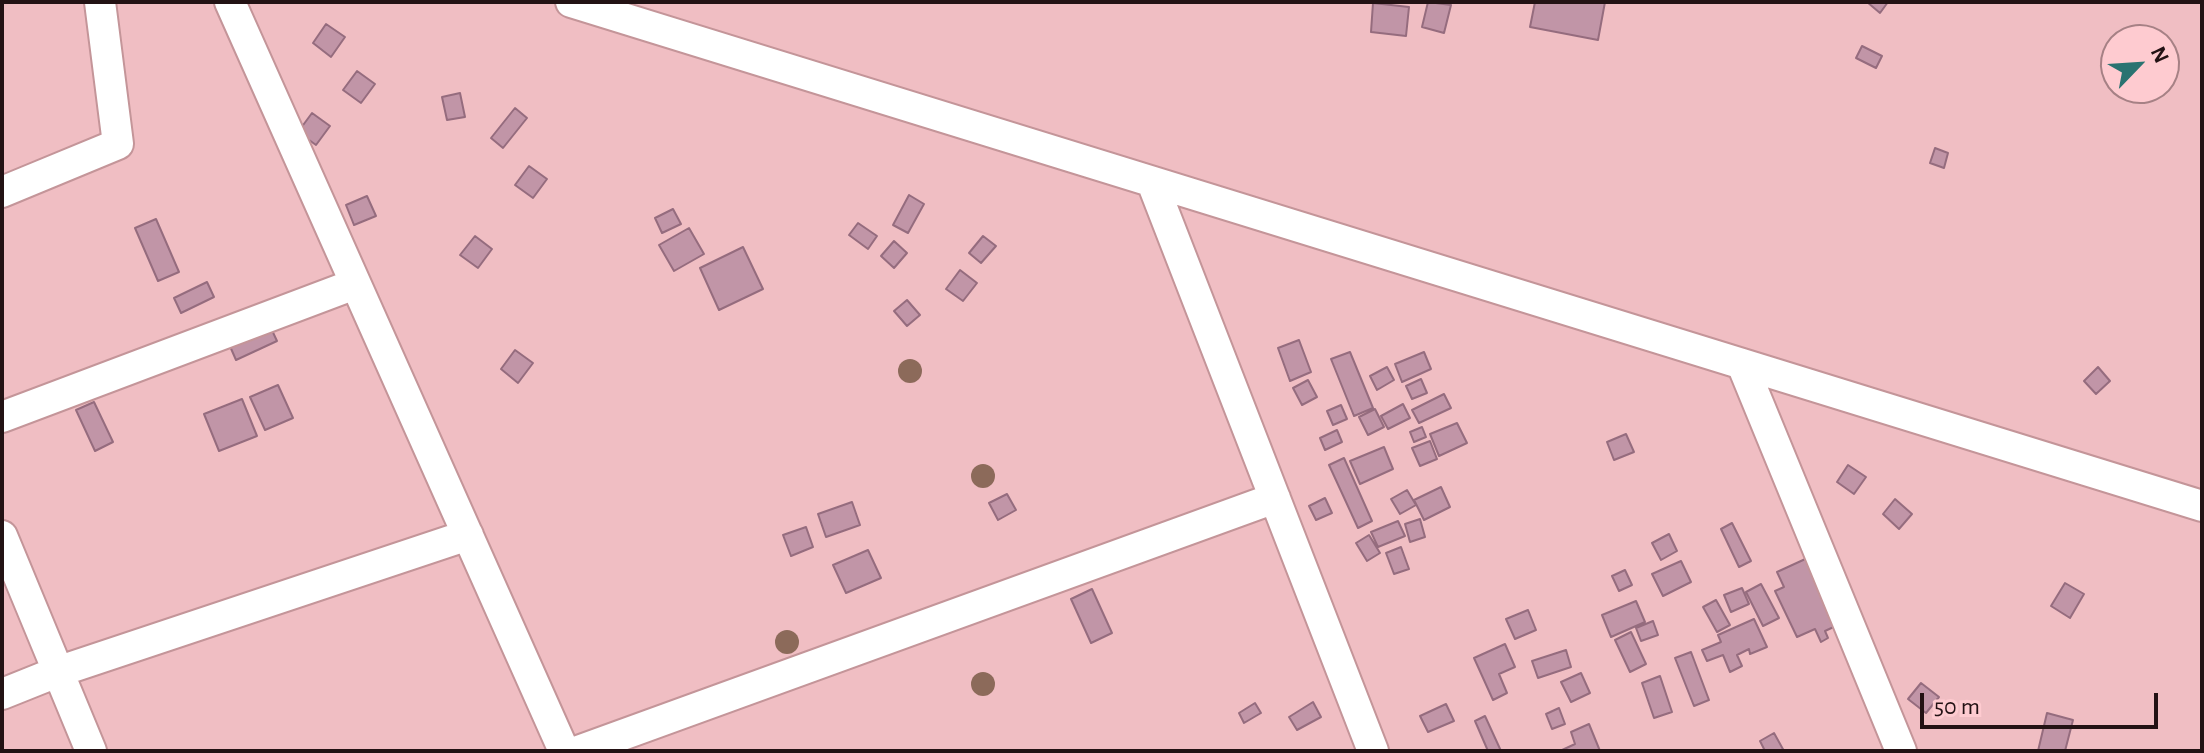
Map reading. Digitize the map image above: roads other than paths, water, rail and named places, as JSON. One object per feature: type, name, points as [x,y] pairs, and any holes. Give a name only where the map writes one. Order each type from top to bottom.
[{"type":"street","points":[[2,192],[118,144],[100,2]]},
{"type":"street","points":[[230,2],[564,751]]},
{"type":"street","points":[[571,2],[2202,506]]},
{"type":"street","points":[[1152,182],[1373,751]]},
{"type":"street","points":[[2,417],[355,284]]},
{"type":"street","points":[[1742,364],[1901,751]]},
{"type":"street","points":[[578,751],[1275,498]]},
{"type":"street","points":[[2,694],[57,672],[468,535]]},
{"type":"street","points":[[2,536],[91,751]]}]
